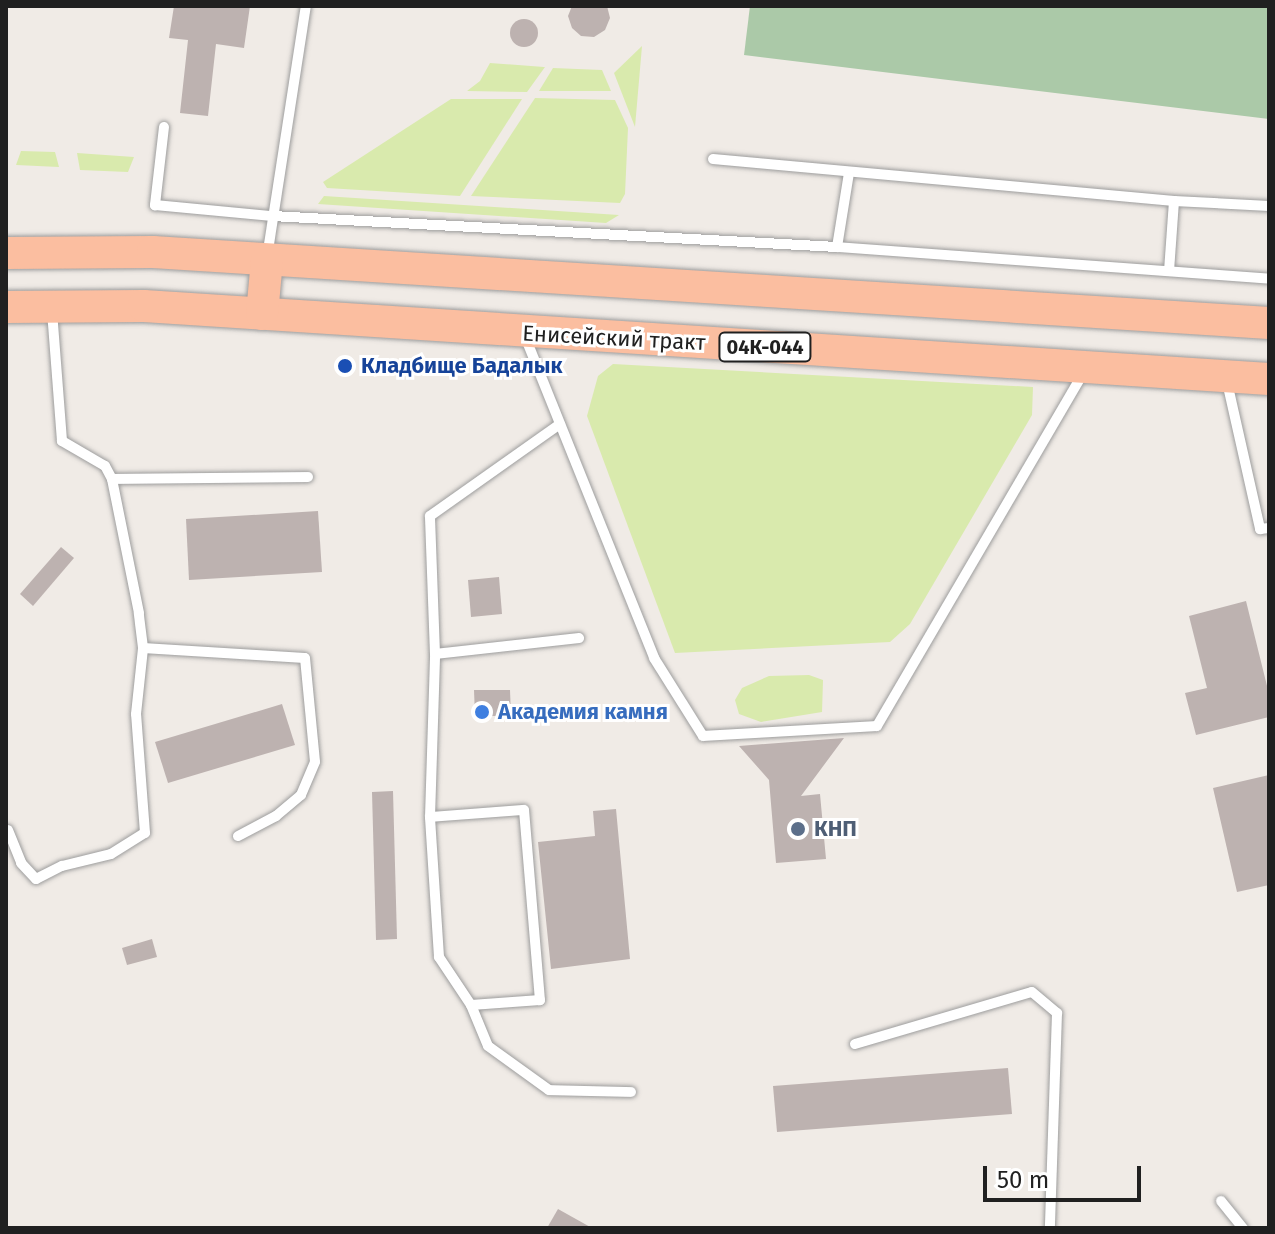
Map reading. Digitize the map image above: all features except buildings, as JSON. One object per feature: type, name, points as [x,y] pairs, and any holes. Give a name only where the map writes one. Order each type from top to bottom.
[{"type":"main road","points":[[6,253],[153,252],[1269,323]]},
{"type":"main road","points":[[262,314],[267,260]]},
{"type":"main road","name":"Енисейский тракт","points":[[6,307],[52,304],[262,314],[1269,379]]},
{"type":"lane","points":[[267,260],[306,6]]},
{"type":"lane","points":[[164,127],[155,205],[272,216],[837,247],[1269,279]]},
{"type":"lane","points":[[713,159],[1174,201],[1269,206]]},
{"type":"lane","points":[[837,247],[849,173]]},
{"type":"lane","points":[[1169,271],[1174,201]]},
{"type":"lane","points":[[8,830],[21,863],[36,879],[62,866],[111,854],[145,833],[136,714],[143,648],[112,479],[105,466],[62,441],[52,304]]},
{"type":"lane","points":[[523,333],[654,658],[703,736],[877,726],[1087,366]]},
{"type":"lane","points":[[1226,376],[1260,529],[1269,528]]},
{"type":"lane","points":[[560,424],[430,516],[435,654],[430,817],[439,957],[471,1005],[488,1046],[549,1090],[631,1092]]},
{"type":"lane","points":[[112,479],[308,477]]},
{"type":"lane","points":[[435,654],[579,638]]},
{"type":"lane","points":[[143,648],[305,658],[315,762],[301,795],[276,816],[238,836]]},
{"type":"lane","points":[[430,817],[524,810],[540,1000],[471,1005]]},
{"type":"lane","points":[[855,1044],[1032,992],[1057,1013],[1050,1228]]},
{"type":"lane","points":[[1221,1201],[1243,1228]]},
{"type":"green space","points":[[750,6],[1269,6],[1269,119],[744,55]]},
{"type":"green space","points":[[642,46],[635,127],[614,73]]},
{"type":"green space","points":[[490,63],[545,67],[527,92],[467,91],[480,81]]},
{"type":"green space","points":[[553,68],[602,70],[611,91],[539,91]]},
{"type":"green space","points":[[535,98],[615,100],[628,128],[625,194],[620,203],[471,196]]},
{"type":"green space","points":[[451,99],[522,99],[460,196],[327,188],[323,182]]},
{"type":"green space","points":[[21,151],[55,152],[59,167],[16,165]]},
{"type":"green space","points":[[77,153],[134,157],[128,172],[80,170]]},
{"type":"green space","points":[[324,196],[619,215],[606,223],[318,204]]},
{"type":"green space","points":[[613,364],[1033,387],[1032,415],[910,624],[890,642],[675,653],[587,416],[598,376]]},
{"type":"green space","points":[[809,675],[823,680],[822,712],[761,722],[739,714],[735,700],[742,688],[769,676]]},
{"type":"place","name":"Кладбище Бадалык","points":[[345,366]]},
{"type":"place","name":"Академия камня","points":[[482,712]]},
{"type":"place","name":"КНП","points":[[798,829]]}]
